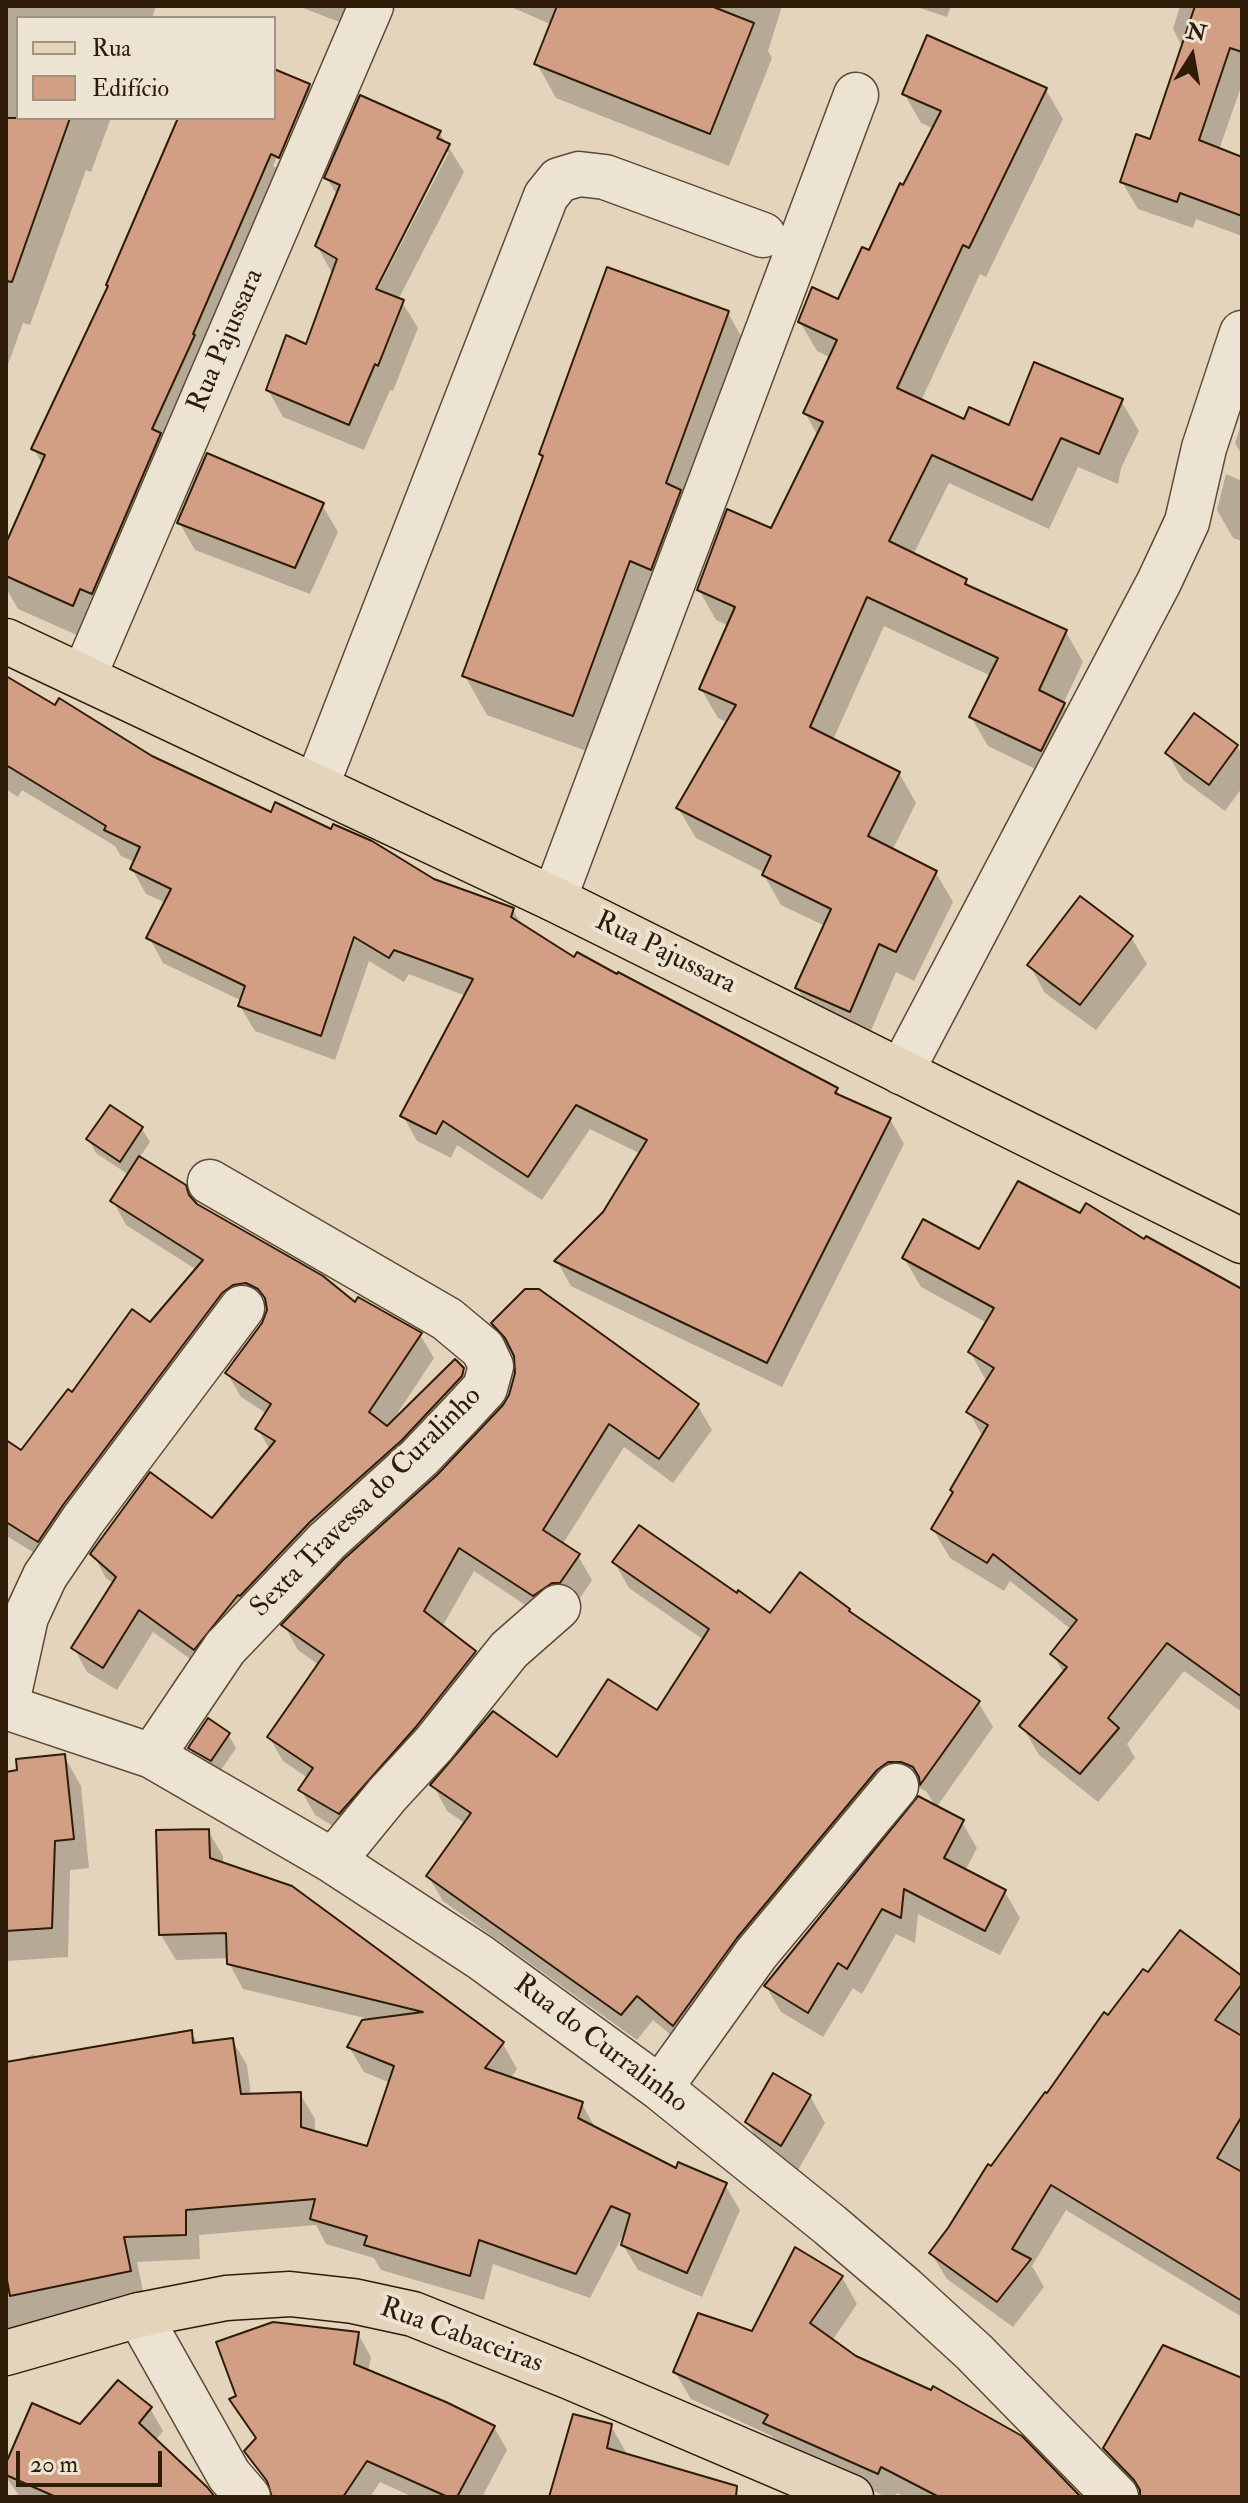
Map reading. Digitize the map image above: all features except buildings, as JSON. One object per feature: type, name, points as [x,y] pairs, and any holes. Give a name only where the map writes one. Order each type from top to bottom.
[{"type":"main road","name":"Rua Pajussara","points":[[6,641],[554,899],[908,1057],[1242,1241]]},
{"type":"main road","name":"Rua Cabaceiras","points":[[6,2353],[139,2315],[226,2298],[290,2294],[353,2301],[413,2314],[851,2497]]},
{"type":"street","name":"Rua Pajussara","points":[[84,676],[371,6]]},
{"type":"street","points":[[554,899],[856,95]]},
{"type":"street","points":[[316,787],[546,196],[559,180],[579,174],[605,177],[763,235]]},
{"type":"street","points":[[908,1057],[1182,534],[1204,448],[1242,333]]},
{"type":"street","name":"Sexta Travessa do Curalinho","points":[[152,1756],[225,1648],[327,1541],[419,1458],[460,1415],[485,1388],[491,1366],[483,1349],[447,1319],[210,1182]]},
{"type":"street","points":[[6,1707],[26,1617],[45,1576],[83,1520],[242,1308]]},
{"type":"street","points":[[333,1861],[434,1744],[509,1650],[558,1607]]},
{"type":"street","name":"Rua do Curralinho","points":[[6,1707],[152,1756],[333,1861],[480,1957],[660,2088],[830,2225],[974,2352],[1116,2497]]},
{"type":"street","points":[[660,2088],[756,1954],[896,1786]]},
{"type":"street","points":[[139,2315],[229,2475],[248,2497]]}]
